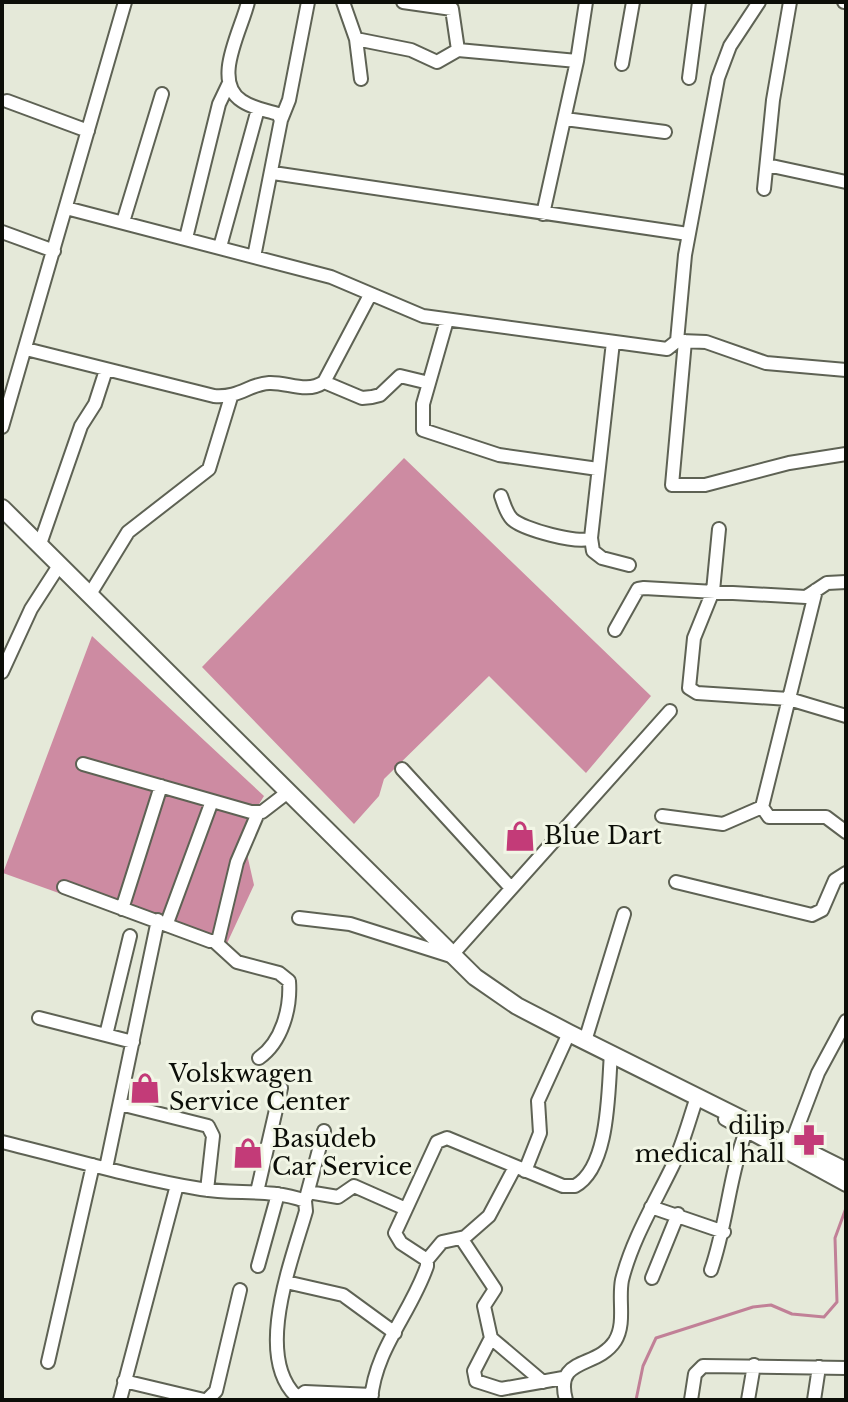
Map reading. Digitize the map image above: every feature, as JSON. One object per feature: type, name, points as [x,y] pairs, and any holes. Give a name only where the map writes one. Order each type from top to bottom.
[{"type":"main road","points":[[2,508],[451,956],[494,991],[577,1037],[846,1168]]},
{"type":"main road","points":[[637,1066],[846,1178]]},
{"type":"street","points":[[2,427],[7,397],[26,349],[125,2]]},
{"type":"street","points":[[186,238],[219,104],[229,83],[229,64],[248,2]]},
{"type":"street","points":[[254,257],[308,2]]},
{"type":"street","points":[[343,2],[356,39],[361,79]]},
{"type":"street","points":[[403,2],[452,9],[454,44],[458,50]]},
{"type":"street","points":[[543,214],[577,61],[586,2]]},
{"type":"street","points":[[622,64],[633,2]]},
{"type":"street","points":[[689,78],[699,2]]},
{"type":"street","points":[[759,2],[730,46],[721,68],[688,234],[672,485],[705,485],[789,463],[846,454]]},
{"type":"street","points":[[764,189],[773,100],[790,2]]},
{"type":"street","points":[[356,39],[411,50],[437,62],[458,50],[577,61]]},
{"type":"street","points":[[229,83],[240,100],[278,114],[281,120]]},
{"type":"street","points":[[123,222],[162,94]]},
{"type":"street","points":[[7,101],[88,131]]},
{"type":"street","points":[[220,247],[258,109]]},
{"type":"street","points":[[565,119],[665,132]]},
{"type":"street","points":[[767,165],[846,182]]},
{"type":"street","points":[[273,173],[688,234]]},
{"type":"street","points":[[66,208],[331,277],[405,311],[447,320],[667,349],[681,341],[706,342],[766,363],[846,370]]},
{"type":"street","points":[[2,232],[54,251]]},
{"type":"street","points":[[324,382],[370,295]]},
{"type":"street","points":[[447,320],[420,419],[426,433],[499,455],[598,469]]},
{"type":"street","points":[[613,342],[591,538],[593,551],[602,558],[629,565]]},
{"type":"street","points":[[26,349],[231,397],[269,383],[306,388],[324,382],[362,398],[380,395],[400,376],[429,383]]},
{"type":"street","points":[[40,544],[81,426],[95,404],[106,370]]},
{"type":"street","points":[[90,594],[128,532],[209,469],[231,397]]},
{"type":"street","points":[[501,496],[507,513],[524,527],[579,540],[591,538]]},
{"type":"street","points":[[719,529],[713,591],[694,638],[689,688],[697,693],[789,699],[846,716]]},
{"type":"street","points":[[3,667],[31,609],[60,564]]},
{"type":"street","points":[[615,630],[638,589],[806,597],[827,583],[846,582]]},
{"type":"street","points":[[816,590],[762,807],[769,817],[826,817],[846,832]]},
{"type":"street","points":[[299,918],[350,924],[451,956],[670,711]]},
{"type":"street","points":[[83,764],[258,813]]},
{"type":"street","points":[[402,769],[511,888]]},
{"type":"street","points":[[122,909],[161,786]]},
{"type":"street","points":[[214,941],[221,937],[237,862],[258,813],[288,792]]},
{"type":"street","points":[[48,1362],[100,1166],[120,1104],[162,922],[212,801]]},
{"type":"street","points":[[662,816],[723,824],[762,807]]},
{"type":"street","points":[[676,882],[812,915],[822,910],[835,880],[846,873]]},
{"type":"street","points":[[64,887],[214,941],[237,962],[279,973],[289,981],[283,1025],[273,1046],[259,1058]]},
{"type":"street","points":[[324,1131],[306,1211],[280,1302],[279,1370],[296,1398],[305,1392],[372,1397],[377,1365],[425,1273],[427,1260],[442,1242],[461,1238],[489,1216],[540,1133],[538,1101],[577,1037],[624,914]]},
{"type":"street","points":[[106,1035],[130,936]]},
{"type":"street","points":[[39,1018],[133,1042]]},
{"type":"street","points":[[793,1139],[818,1073],[846,1021]]},
{"type":"street","points":[[427,1260],[397,1239],[396,1229],[434,1148],[442,1139],[568,1186],[581,1183],[601,1145],[611,1054]]},
{"type":"street","points":[[637,1066],[654,1070],[846,1168]]},
{"type":"street","points":[[637,1066],[649,1079],[846,1185]]},
{"type":"street","points":[[257,1192],[281,1088]]},
{"type":"street","points":[[491,1338],[474,1371],[476,1381],[501,1389],[563,1378],[607,1349],[616,1337],[623,1278],[651,1207],[674,1165],[695,1103]]},
{"type":"street","points":[[120,1104],[208,1126],[213,1136],[207,1190]]},
{"type":"street","points":[[711,1270],[724,1232],[736,1157],[746,1131]]},
{"type":"street","points":[[2,1142],[207,1190],[338,1197],[354,1186],[406,1209]]},
{"type":"street","points":[[120,1400],[151,1295],[177,1185]]},
{"type":"street","points":[[258,1266],[278,1194]]},
{"type":"street","points":[[651,1207],[724,1232]]},
{"type":"street","points":[[652,1278],[678,1214]]},
{"type":"street","points":[[461,1238],[495,1289],[484,1306],[491,1338],[543,1382]]},
{"type":"street","points":[[286,1282],[343,1295],[395,1333]]},
{"type":"street","points":[[124,1381],[206,1400],[216,1391],[240,1290]]},
{"type":"street","points":[[748,1400],[754,1365]]},
{"type":"street","points":[[691,1400],[697,1369],[754,1365],[846,1368]]},
{"type":"street","points":[[814,1400],[819,1367]]},
{"type":"street","points":[[563,1378],[566,1400]]},
{"type":"shaded area","points":[[404,458],[651,696],[586,773],[489,676],[384,779],[379,796],[354,824],[202,667]]},
{"type":"shaded area","points":[[92,636],[264,796],[242,832],[254,885],[223,952],[3,873]]},
{"type":"waterway","points":[[636,1400],[643,1366],[656,1338],[753,1307],[771,1305],[792,1314],[824,1317],[837,1302],[835,1238],[846,1208]]},
{"type":"place","name":"Blue Dart","points":[[520,836]]},
{"type":"place","name":"Volskwagen Service Center","points":[[145,1088]]},
{"type":"place","name":"dilip medical hall","points":[[809,1140]]},
{"type":"place","name":"Basudeb Car Service","points":[[248,1153]]}]
